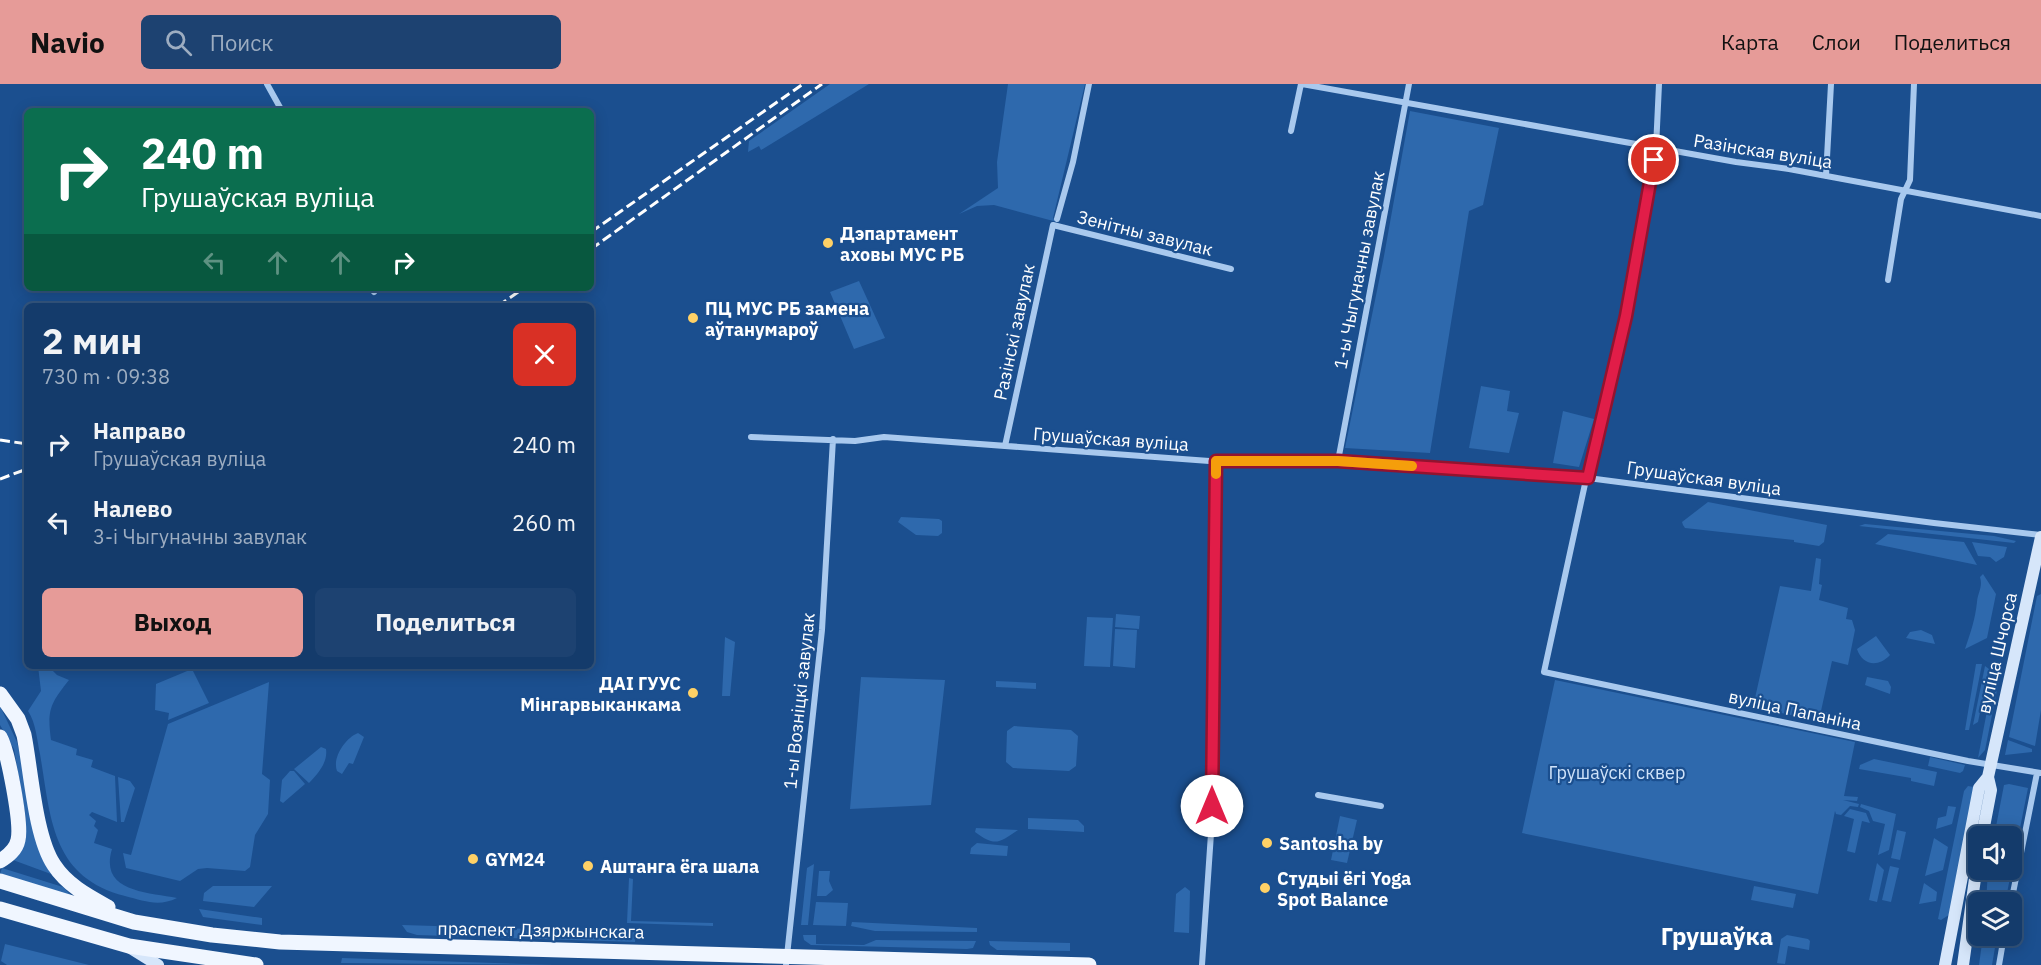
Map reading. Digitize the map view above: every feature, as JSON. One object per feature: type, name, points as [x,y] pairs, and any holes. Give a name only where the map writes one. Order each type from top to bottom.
[{"type":"main road","name":"вуліца Шчорса","points":[[1945,965],[1979,788],[1989,771],[2041,536]]},
{"type":"main road","points":[[0,694],[18,719],[24,735],[44,844],[51,860],[65,878],[85,895],[134,922]]},
{"type":"main road","points":[[0,737],[8,762],[19,833],[11,853],[0,861]]},
{"type":"main road","name":"вуліца Шчорса","points":[[1984,826],[1991,790],[1989,771]]},
{"type":"main road","points":[[1963,965],[1975,880]]},
{"type":"main road","name":"праспект Дзяржынскага","points":[[0,881],[134,922],[212,935],[280,942],[786,961],[1089,965]]},
{"type":"main road","points":[[0,909],[129,946],[199,962],[256,965]]},
{"type":"main road","points":[[0,918],[27,918]]},
{"type":"main road","points":[[129,946],[159,965]]},
{"type":"street","points":[[267,84],[280,108]]},
{"type":"street","name":"Разінскі завулак","points":[[1005,446],[1055,222],[1089,84]]},
{"type":"street","points":[[1291,131],[1302,84]]},
{"type":"street","name":"Разінская вуліца","points":[[1302,84],[2041,216]]},
{"type":"street","name":"1-ы Чыгуначны завулак","points":[[1338,461],[1409,84]]},
{"type":"street","points":[[1588,478],[1626,316],[1656,148],[1659,84]]},
{"type":"street","points":[[1826,176],[1831,84]]},
{"type":"street","points":[[1888,280],[1901,199],[1910,180],[1914,84]]},
{"type":"street","name":"Зенітны завулак","points":[[1055,222],[1231,270]]},
{"type":"street","name":"Грушаўская вуліца","points":[[751,437],[855,441],[876,437],[1216,461],[1338,461],[1588,478],[2041,536]]},
{"type":"street","name":"1-ы Возніцкі завулак","points":[[786,961],[822,630],[833,439]]},
{"type":"street","points":[[1202,965],[1212,819],[1216,461]]},
{"type":"street","name":"вуліца Папаніна","points":[[1588,478],[1544,672],[1989,771],[2039,773]]},
{"type":"street","points":[[2013,892],[2039,773]]},
{"type":"street","points":[[1318,795],[1381,806]]},
{"type":"street","points":[[2000,965],[2003,946]]},
{"type":"green space","points":[[830,84],[869,84],[761,150],[759,146],[748,152],[749,141]]},
{"type":"green space","points":[[1008,84],[1085,84],[1053,218],[1057,222],[994,205],[977,206],[959,214],[998,188],[997,162]]},
{"type":"green space","points":[[1410,111],[1499,128],[1483,205],[1469,211],[1430,453],[1345,448],[1384,256]]},
{"type":"green space","points":[[859,281],[885,338],[854,349],[830,292]]},
{"type":"green space","points":[[1481,386],[1510,391],[1507,411],[1519,413],[1509,453],[1469,448]]},
{"type":"green space","points":[[1563,411],[1594,419],[1579,467],[1553,463]]},
{"type":"green space","points":[[1708,502],[1827,525],[1824,542],[1819,546],[1794,542],[1794,540],[1685,528],[1682,522]]},
{"type":"green space","points":[[901,517],[939,519],[942,521],[942,533],[938,536],[916,535],[898,522]]},
{"type":"green space","points":[[1865,524],[1994,536],[2016,541],[2014,543],[1859,526]]},
{"type":"green space","points":[[1888,534],[1964,542],[1977,565],[1875,544]]},
{"type":"green space","points":[[1972,542],[2007,547],[2004,557],[1996,562],[1990,557],[1978,556]]},
{"type":"green space","points":[[1816,558],[1821,559],[1819,584],[1822,585],[1819,600],[1848,608],[1846,619],[1852,620],[1855,630],[1848,665],[1832,661],[1821,711],[1829,713],[1828,723],[1753,707],[1780,586],[1811,591]]},
{"type":"green space","points":[[1983,574],[1996,594],[1987,638],[1965,649],[1981,587],[1980,577]]},
{"type":"green space","points":[[2041,594],[2041,710],[2035,746],[2009,737],[2037,596]]},
{"type":"green space","points":[[1116,614],[1140,616],[1139,629],[1115,627]]},
{"type":"green space","points":[[1087,617],[1113,618],[1110,667],[1084,666]]},
{"type":"green space","points":[[1115,629],[1137,630],[1135,668],[1113,666]]},
{"type":"green space","points":[[1921,630],[1932,635],[1935,644],[1906,638],[1910,632]]},
{"type":"green space","points":[[1876,636],[1890,655],[1880,662],[1871,663],[1863,659],[1857,649]]},
{"type":"green space","points":[[725,637],[735,642],[730,696],[722,696]]},
{"type":"green space","points":[[1976,664],[1982,664],[1969,730],[1965,730]]},
{"type":"green space","points":[[1985,666],[1989,669],[1978,722],[1973,725]]},
{"type":"green space","points":[[38,669],[51,669],[57,675],[69,680],[51,708],[49,721],[51,740],[77,749],[76,755],[93,760],[91,767],[115,776],[117,822],[92,812],[89,815],[96,821],[94,826],[98,830],[94,843],[112,849],[110,863],[112,874],[128,887],[177,898],[158,903],[125,896],[101,887],[82,875],[68,860],[52,822],[36,732],[28,711],[41,691]]},
{"type":"green space","points":[[192,669],[209,703],[168,720],[169,713],[155,710],[156,684]]},
{"type":"green space","points":[[1995,669],[2001,670],[1985,750],[1978,758]]},
{"type":"green space","points":[[861,677],[945,680],[931,805],[850,809]]},
{"type":"green space","points":[[1867,677],[1888,681],[1891,687],[1890,694],[1865,685]]},
{"type":"green space","name":"Грушаўскі сквер","points":[[1555,680],[1855,742],[1844,796],[1858,797],[1857,801],[1843,800],[1859,804],[1858,807],[1850,806],[1841,815],[1836,814],[1835,811],[1818,894],[1522,833]]},
{"type":"green space","points":[[996,681],[1036,683],[1036,689],[996,687]]},
{"type":"green space","points":[[269,682],[262,774],[270,780],[268,814],[255,835],[250,867],[245,871],[198,869],[180,881],[126,868],[123,853],[131,855],[168,724]]},
{"type":"green space","points":[[0,706],[17,742],[51,874],[13,860],[26,835],[25,812],[14,749],[0,725]]},
{"type":"green space","points":[[1014,726],[1071,730],[1078,736],[1076,766],[1069,771],[1013,768],[1006,762],[1007,731]]},
{"type":"green space","points":[[358,733],[364,737],[353,764],[349,763],[342,774],[337,771],[336,760],[349,739]]},
{"type":"green space","points":[[2008,740],[2032,749],[2032,752],[2005,755]]},
{"type":"green space","points":[[321,747],[326,749],[324,763],[309,783],[294,769]]},
{"type":"green space","points":[[1930,757],[1965,765],[1960,773],[1928,766]]},
{"type":"green space","points":[[1874,759],[1937,772],[1934,786],[1911,781],[1911,778],[1859,769],[1860,765]]},
{"type":"green space","points":[[290,771],[294,771],[305,784],[283,803],[280,801],[282,780]]},
{"type":"green space","points":[[118,777],[130,781],[135,788],[124,822],[121,822]]},
{"type":"green space","points":[[2004,785],[2028,788],[2020,826],[1996,826]]},
{"type":"green space","points":[[1968,786],[1974,787],[1952,913],[1941,920],[1938,919],[1964,791]]},
{"type":"green space","points":[[1861,804],[1896,814],[1889,850],[1878,855],[1885,824],[1873,821],[1869,811],[1860,807]]},
{"type":"green space","points":[[1948,806],[1956,807],[1952,824],[1936,829],[1938,818],[1946,816]]},
{"type":"green space","points":[[1850,809],[1866,813],[1870,823],[1862,821],[1855,853],[1847,851],[1854,819],[1844,816]]},
{"type":"green space","points":[[1340,816],[1357,820],[1347,863],[1331,860]]},
{"type":"green space","points":[[1028,818],[1078,820],[1084,826],[1084,832],[1028,829]]},
{"type":"green space","points":[[976,828],[1018,830],[1006,838],[992,841],[975,832]]},
{"type":"green space","points":[[1897,830],[1906,832],[1900,860],[1891,858]]},
{"type":"green space","points":[[1934,838],[1948,847],[1943,870],[1925,876]]},
{"type":"green space","points":[[977,843],[1008,846],[1007,856],[970,854],[971,848]]},
{"type":"green space","points":[[1877,863],[1884,870],[1877,902],[1869,900]]},
{"type":"green space","points":[[814,864],[808,925],[801,925],[807,868]]},
{"type":"green space","points":[[1890,866],[1899,868],[1891,902],[1882,900]]},
{"type":"green space","points":[[2,868],[63,887],[74,898],[0,874]]},
{"type":"green space","points":[[819,871],[830,871],[829,881],[833,890],[826,896],[817,896]]},
{"type":"green space","points":[[629,878],[633,879],[631,921],[713,923],[713,926],[627,923]]},
{"type":"green space","points":[[1987,880],[2010,880],[2007,892],[1987,892]]},
{"type":"green space","points":[[1924,883],[1937,892],[1936,901],[1919,904]]},
{"type":"green space","points":[[213,886],[272,886],[254,907],[203,901],[204,893]]},
{"type":"green space","points":[[1754,886],[1796,894],[1793,908],[1751,900]]},
{"type":"green space","points":[[1185,887],[1190,891],[1189,933],[1174,932],[1176,894]]},
{"type":"green space","points":[[816,902],[848,903],[846,926],[813,925]]},
{"type":"green space","points":[[199,909],[262,918],[262,925],[203,917]]},
{"type":"green space","points":[[852,922],[977,928],[977,932],[875,931],[851,926]]},
{"type":"green space","points":[[402,925],[636,932],[635,942],[417,935],[407,932]]},
{"type":"green space","points":[[803,935],[816,935],[816,944],[864,945],[876,940],[976,941],[973,948],[967,949],[811,945],[804,940]]},
{"type":"green space","points":[[1787,935],[1808,939],[1810,941],[1809,950],[1788,946],[1785,964],[1777,963],[1781,939]]},
{"type":"green space","points":[[989,941],[1070,943],[1070,951],[997,950],[990,945]]},
{"type":"green space","points":[[5,944],[89,965],[7,965],[1,961]]},
{"type":"green space","points":[[1982,946],[1995,946],[1992,965],[1979,965]]},
{"type":"green space","points":[[342,958],[555,965],[341,963]]},
{"type":"railway","points":[[594,230],[803,84]]},
{"type":"railway","points":[[594,247],[822,84]]},
{"type":"railway","points":[[502,303],[520,291]]},
{"type":"railway","points":[[0,440],[24,444]]},
{"type":"railway","points":[[0,479],[24,470]]},
{"type":"slow traffic","points":[[1216,474],[1216,461],[1237,463],[1338,461],[1412,466]]},
{"type":"place","name":"Дэпартамент аховы МУС РБ","points":[[828,243]]},
{"type":"place","name":"ПЦ МУС РБ замена аўтанумароў","points":[[693,318]]},
{"type":"place","name":"ДАІ ГУУС Мінгарвыканкама","points":[[693,693]]},
{"type":"place","name":"Santosha by","points":[[1267,843]]},
{"type":"place","name":"GYM24","points":[[473,859]]},
{"type":"place","name":"Аштанга ёга шала","points":[[588,866]]},
{"type":"place","name":"Студыі ёгі Yoga Spot Balance","points":[[1265,888]]},
{"type":"district","name":"Грушаўка","points":[[1717,936]]},
{"type":"route","points":[[1212,806],[1216,461],[1237,463],[1338,461],[1588,478],[1616,366],[1654,160]]}]
